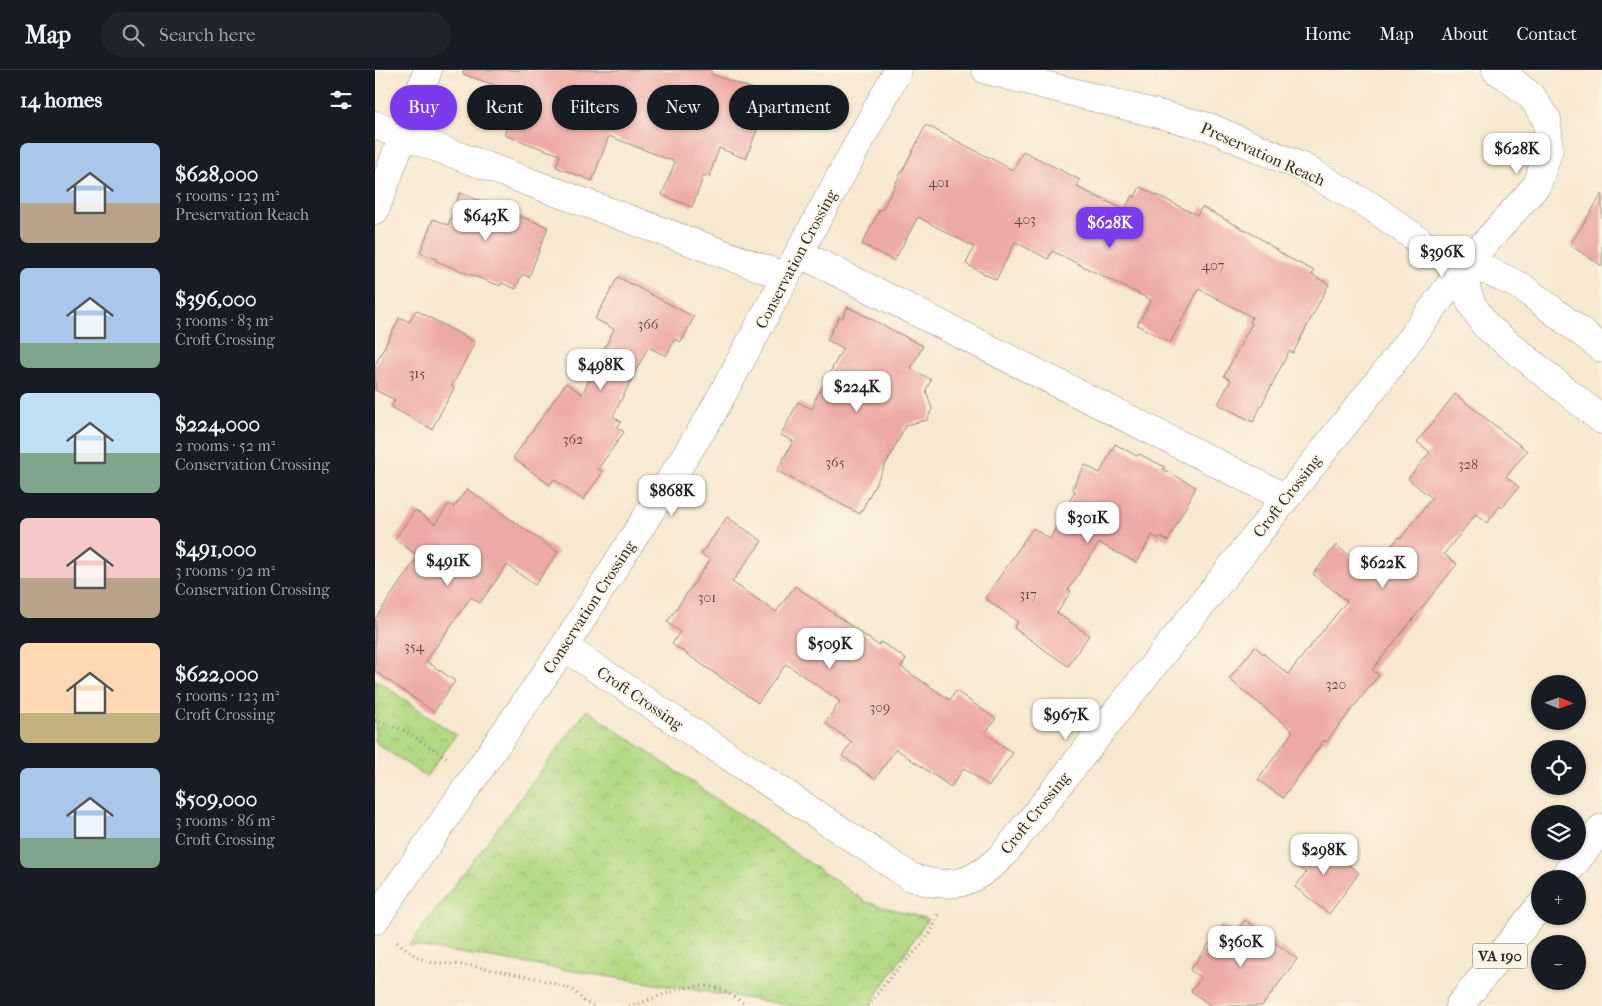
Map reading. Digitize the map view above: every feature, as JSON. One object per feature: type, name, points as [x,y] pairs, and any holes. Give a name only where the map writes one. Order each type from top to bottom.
[{"type":"street","points":[[375,210],[428,70]]},
{"type":"street","name":"Conservation Crossing","points":[[375,920],[564,647],[710,417],[898,70]]},
{"type":"street","name":"Preservation Reach","points":[[986,70],[1209,128],[1301,168],[1372,207],[1461,270]]},
{"type":"street","name":"Croft Crossing","points":[[564,647],[911,878],[929,883],[946,884],[963,882],[989,869],[1003,855],[1382,377],[1461,270],[1537,185],[1549,149],[1547,120],[1532,97],[1496,70]]},
{"type":"street","points":[[375,125],[786,277]]},
{"type":"street","points":[[799,253],[1286,498]]},
{"type":"street","points":[[1602,348],[1522,287],[1486,270],[1461,270],[1471,302],[1486,326],[1602,420]]},
{"type":"street","points":[[1568,870],[1602,828]]},
{"type":"street","name":"VA 190","points":[[1459,1006],[1531,917]]},
{"type":"path","points":[[375,720],[399,728],[419,739],[474,777]]},
{"type":"path","points":[[868,1006],[889,979],[917,949],[933,927],[937,919],[946,884]]},
{"type":"path","points":[[396,940],[427,962],[473,966],[539,979],[568,988],[585,1002],[595,1006]]},
{"type":"path","points":[[629,1006],[686,988],[703,986],[724,991],[747,1006]]},
{"type":"green space","points":[[375,679],[456,735],[426,777],[375,742]]},
{"type":"green space","points":[[587,710],[866,902],[928,919],[869,1006],[795,1006],[409,945]]},
{"type":"building","points":[[464,70],[711,70],[711,74],[742,85],[729,85],[729,130],[757,130],[746,159],[719,148],[709,177],[704,175],[692,207],[662,195],[675,162],[609,136],[592,181],[556,167],[560,155],[504,135],[506,130],[542,130],[542,85],[494,85],[463,74]]},
{"type":"building","points":[[926,125],[1013,170],[1023,151],[1080,180],[1077,187],[1125,210],[1132,195],[1135,197],[1140,187],[1197,215],[1202,207],[1258,237],[1287,257],[1314,271],[1312,275],[1329,284],[1293,353],[1289,351],[1253,422],[1218,404],[1231,380],[1224,376],[1252,323],[1250,322],[1252,317],[1199,289],[1170,343],[1137,325],[1151,300],[1052,251],[1048,259],[1015,242],[996,280],[966,264],[974,247],[918,217],[894,261],[862,244],[880,209],[882,210]]},
{"type":"building","points":[[460,193],[548,227],[529,277],[522,274],[516,289],[502,283],[500,286],[420,253],[433,219],[448,225]]},
{"type":"building","points":[[1602,194],[1602,266],[1570,245]]},
{"type":"building","points":[[618,277],[694,317],[681,342],[675,339],[666,356],[648,347],[613,416],[621,422],[617,427],[624,432],[598,469],[603,472],[583,500],[554,479],[550,485],[513,458],[566,383],[582,394],[614,329],[595,319]]},
{"type":"building","points":[[848,307],[923,346],[911,368],[931,380],[926,390],[932,409],[927,420],[906,425],[860,514],[777,471],[793,441],[781,435],[798,402],[812,409],[843,348],[827,340],[839,317],[842,318]]},
{"type":"building","points":[[416,310],[475,342],[452,386],[454,388],[432,429],[391,407],[395,400],[375,390],[375,365],[400,317],[409,322]]},
{"type":"building","points":[[1455,394],[1527,451],[1506,477],[1519,487],[1502,508],[1500,506],[1487,523],[1476,514],[1444,554],[1457,564],[1372,670],[1379,675],[1326,742],[1324,740],[1283,798],[1258,780],[1293,731],[1229,679],[1255,647],[1288,674],[1347,601],[1313,574],[1336,545],[1366,569],[1384,546],[1389,549],[1399,537],[1401,538],[1432,498],[1408,479],[1430,452],[1417,442]]},
{"type":"building","points":[[1115,444],[1137,456],[1139,454],[1165,467],[1163,469],[1196,487],[1168,541],[1160,536],[1159,539],[1152,535],[1137,563],[1099,543],[1068,590],[1071,591],[1057,613],[1089,635],[1068,666],[1014,628],[1018,622],[985,598],[1033,528],[1050,539],[1075,491],[1072,489],[1085,465],[1100,473]]},
{"type":"building","points":[[467,489],[558,552],[535,585],[507,565],[480,603],[471,597],[426,661],[455,681],[434,712],[375,671],[375,619],[418,556],[395,539],[415,510],[435,524],[449,504],[454,507]]},
{"type":"building","points":[[727,517],[762,541],[732,582],[776,612],[795,586],[878,645],[881,642],[906,659],[901,667],[950,700],[956,691],[996,719],[985,733],[1013,753],[989,786],[964,768],[951,787],[896,749],[875,779],[842,756],[852,742],[825,723],[840,701],[786,664],[758,703],[672,644],[680,632],[667,622],[710,560],[701,554]]},
{"type":"building","points":[[1316,839],[1359,873],[1329,914],[1295,887],[1306,873],[1295,865]]},
{"type":"building","points":[[1245,920],[1297,959],[1262,1006],[1211,1006],[1191,991],[1201,978],[1190,970],[1223,925],[1234,933]]}]
